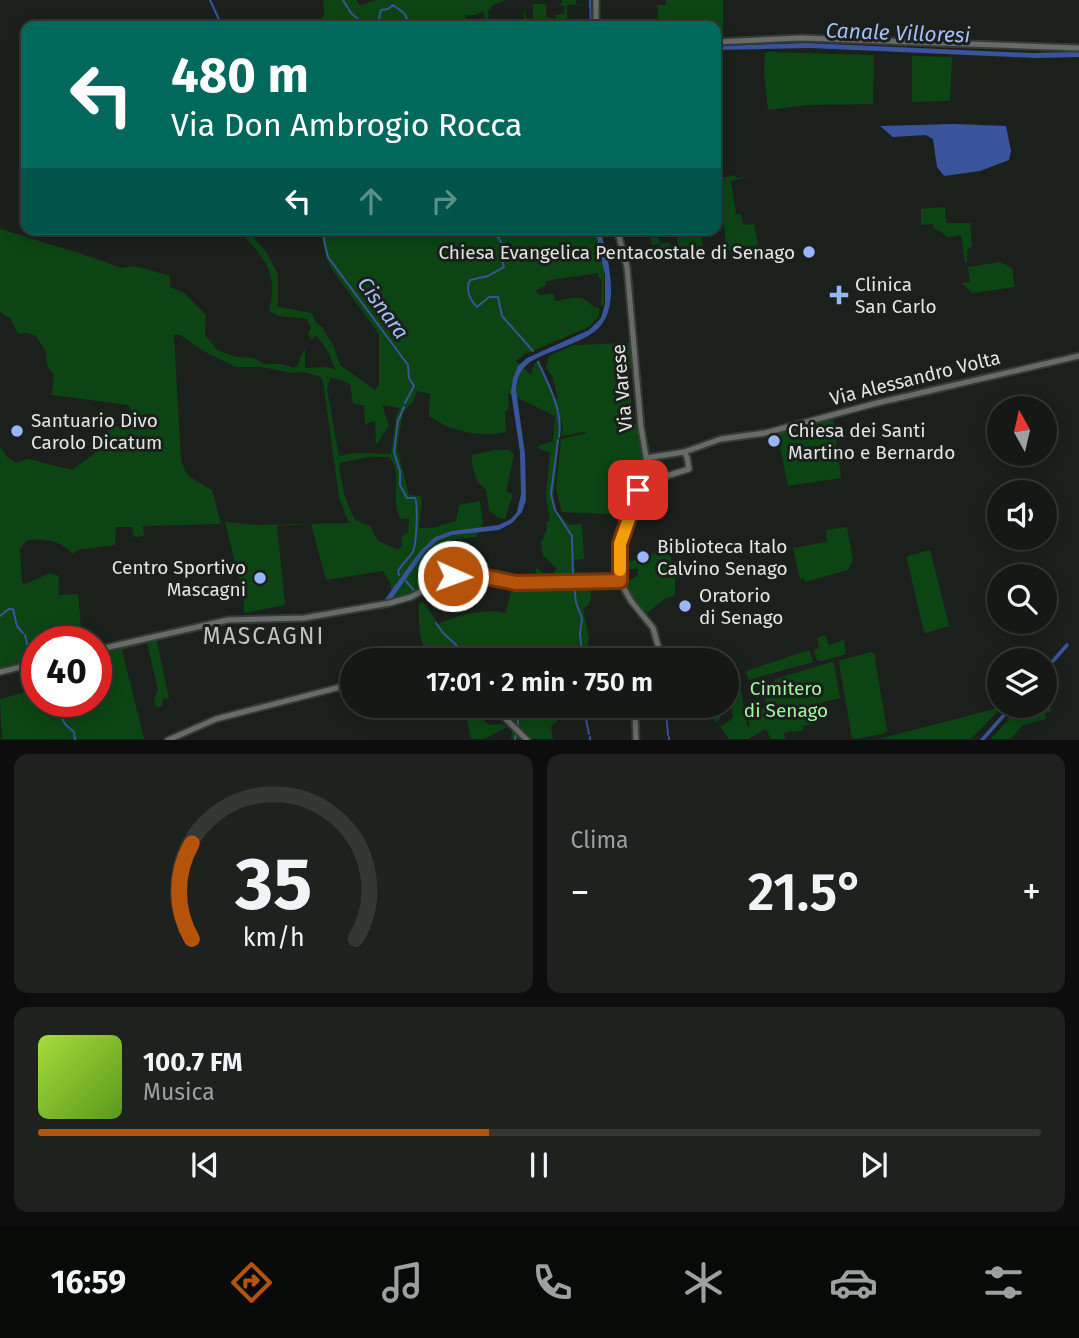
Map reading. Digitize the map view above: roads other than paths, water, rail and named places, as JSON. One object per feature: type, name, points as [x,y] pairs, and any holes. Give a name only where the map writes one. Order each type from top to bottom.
[{"type":"street","points":[[596,0],[596,21]]},
{"type":"street","points":[[721,42],[801,38],[1079,48]]},
{"type":"street","name":"Via Varese","points":[[619,235],[626,261],[639,408],[649,481]]},
{"type":"street","name":"Via Alessandro Volta","points":[[646,458],[690,452],[721,439],[760,433],[1079,356]]},
{"type":"street","points":[[659,648],[654,631],[631,601],[620,581],[620,542],[636,493],[649,481],[689,468],[690,452]]},
{"type":"street","points":[[112,646],[231,620],[299,618],[390,603],[411,597],[443,579],[458,575],[478,575],[514,582],[620,581]]},
{"type":"street","points":[[1,672],[21,667]]},
{"type":"street","points":[[168,740],[216,719],[340,687]]},
{"type":"street","points":[[505,718],[527,740]]},
{"type":"street","points":[[635,718],[636,740]]},
{"type":"water","name":"Canale Villoresi","points":[[806,43],[1031,53],[1079,52],[1079,57],[1036,58],[810,48],[721,50],[721,46]]},
{"type":"water","points":[[880,126],[1006,126],[1011,151],[1009,160],[980,171],[944,176],[937,167],[933,139],[926,135],[893,137]]},
{"type":"water","points":[[596,235],[602,235],[611,284],[611,298],[603,323],[587,337],[530,362],[521,371],[517,381],[525,454],[526,500],[522,512],[512,523],[499,530],[452,535],[437,541],[425,552],[391,600],[383,602],[421,550],[435,537],[452,531],[499,525],[511,519],[517,512],[521,494],[520,452],[511,392],[513,378],[518,366],[527,358],[589,330],[601,318],[605,304],[605,275]]},
{"type":"waterway","name":"Cisnara","points":[[210,0],[220,21]]},
{"type":"waterway","points":[[343,0],[360,21]]},
{"type":"waterway","points":[[590,0],[591,21]]},
{"type":"waterway","points":[[378,21],[381,10],[393,5],[404,13],[408,21]]},
{"type":"waterway","name":"Cisnara","points":[[325,235],[328,257],[408,365],[409,378],[414,386],[405,403]]},
{"type":"waterway","points":[[498,235],[505,249],[501,257],[504,267],[488,276],[470,280],[469,294],[477,307],[489,297],[498,297],[502,316],[533,351]]},
{"type":"waterway","points":[[538,362],[557,408],[559,437]]},
{"type":"waterway","name":"Cisnara","points":[[399,575],[398,571],[414,549],[416,526],[415,498],[407,498],[400,485],[400,471],[394,452],[398,421],[404,407]]},
{"type":"waterway","points":[[558,440],[551,494],[555,510],[572,536],[573,580]]},
{"type":"waterway","name":"Cisnara","points":[[406,581],[416,593]]},
{"type":"waterway","points":[[574,585],[576,603],[582,618],[582,648]]},
{"type":"waterway","points":[[0,616],[13,609],[17,626],[21,631]]},
{"type":"waterway","name":"Cisnara","points":[[436,623],[460,648]]},
{"type":"waterway","points":[[1057,656],[1067,645]]},
{"type":"waterway","points":[[61,717],[74,732],[75,740]]},
{"type":"waterway","name":"Cisnara","points":[[518,718],[518,728]]},
{"type":"waterway","points":[[586,718],[589,734]]},
{"type":"waterway","points":[[667,718],[668,735]]},
{"type":"waterway","points":[[982,740],[1001,718]]},
{"type":"waterway","name":"Cisnara","points":[[515,740],[516,733]]},
{"type":"place","name":"Chiesa Evangelica Pentacostale di Senago","points":[[809,252]]},
{"type":"place","name":"Clinica San Carlo","points":[[839,295]]},
{"type":"place","name":"Santuario Divo Carolo Dicatum","points":[[17,431]]},
{"type":"place","name":"Chiesa dei Santi Martino e Bernardo","points":[[774,441]]},
{"type":"place","name":"Biblioteca Italo Calvino Senago","points":[[643,557]]},
{"type":"place","name":"Centro Sportivo Mascagni","points":[[260,578]]},
{"type":"place","name":"Oratorio di Senago","points":[[685,606]]},
{"type":"district","name":"MASCAGNI","points":[[264,636]]},
{"type":"park label","name":"Cimitero di Senago","points":[[786,699]]}]
